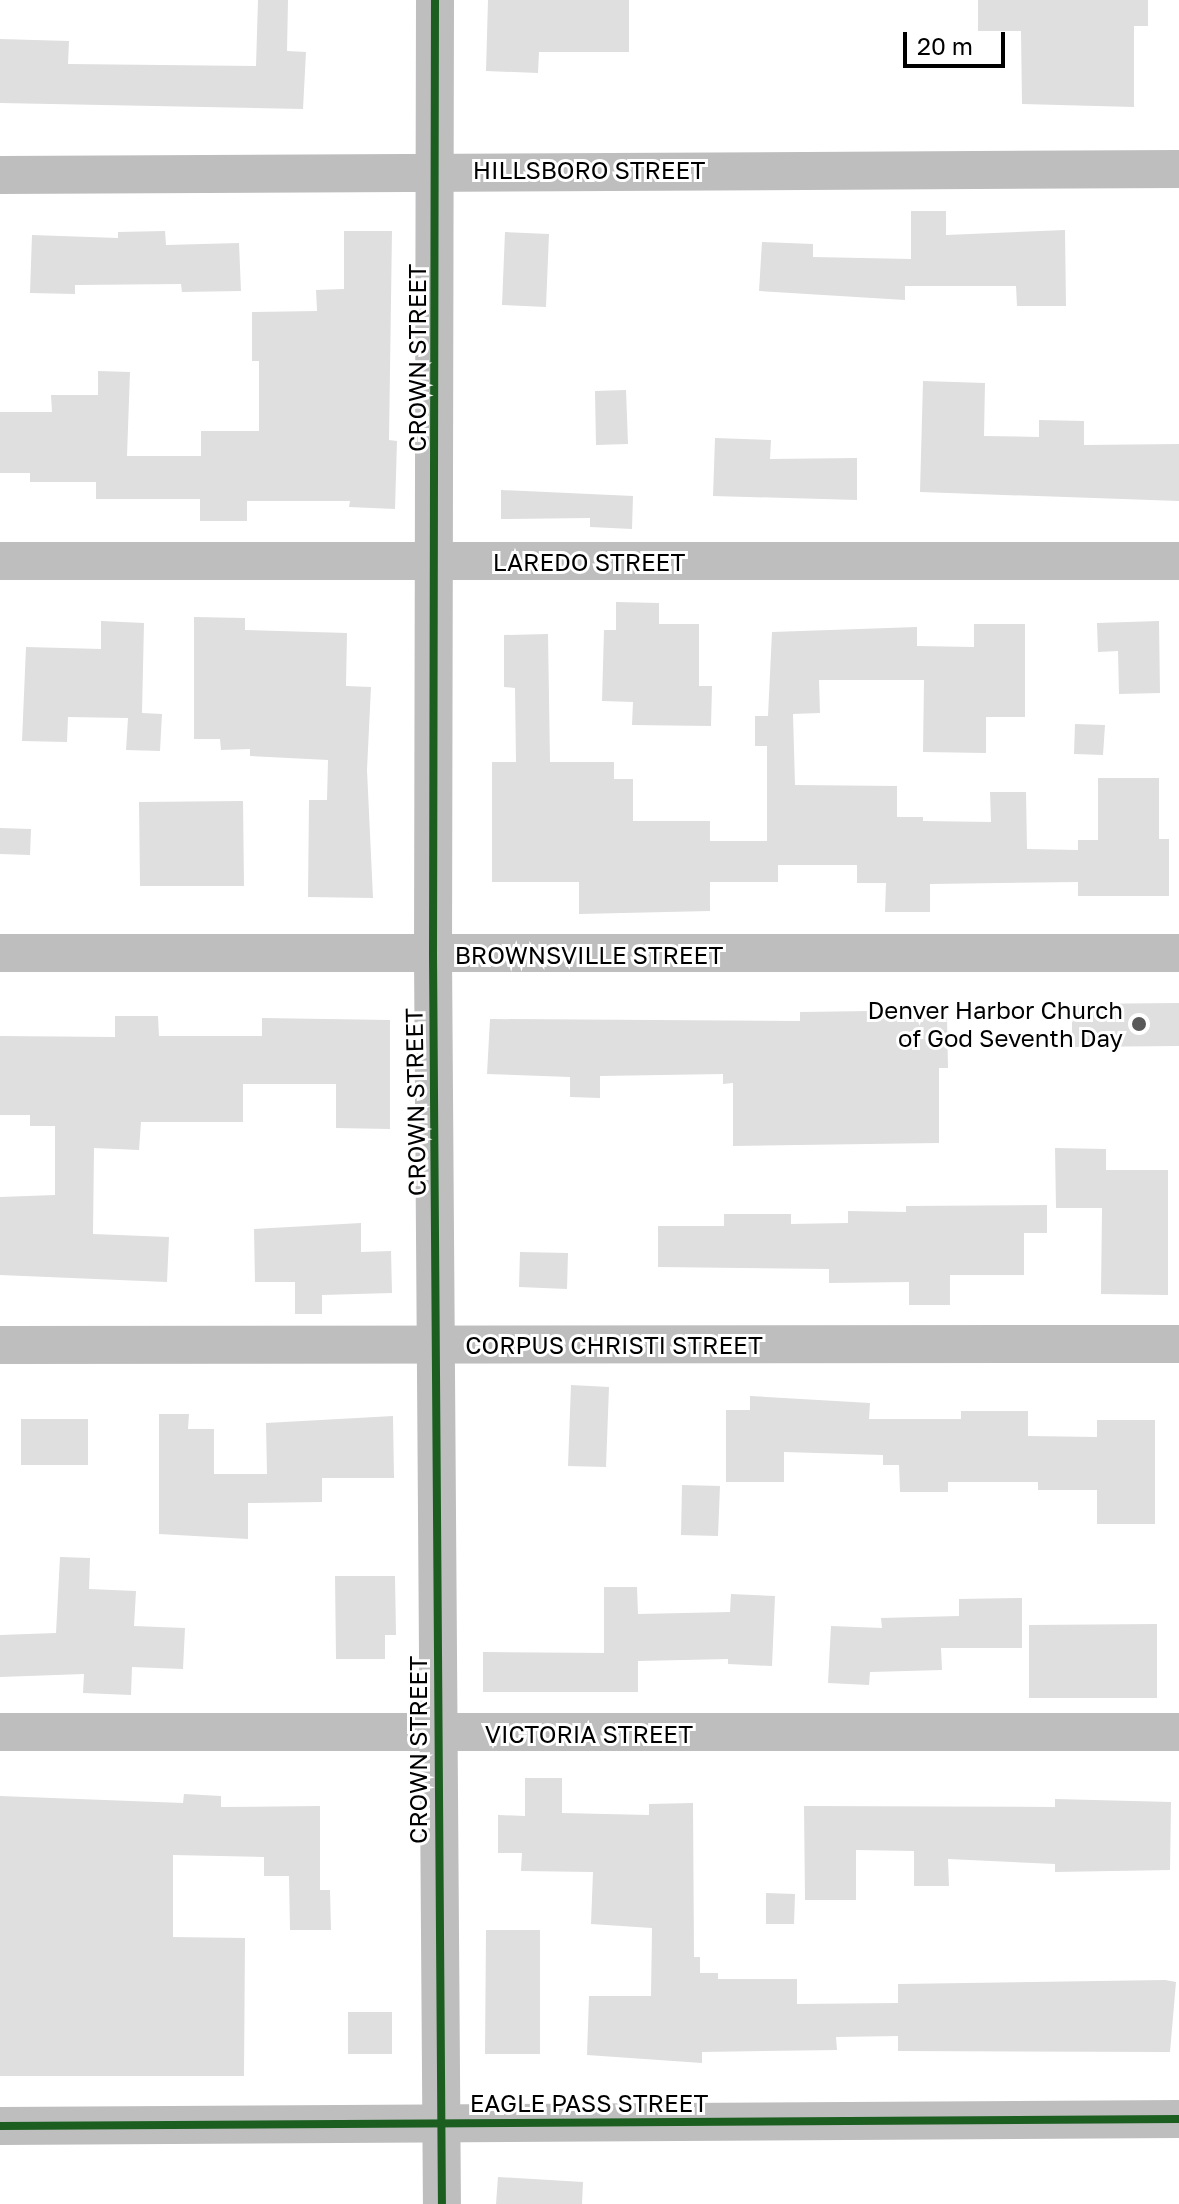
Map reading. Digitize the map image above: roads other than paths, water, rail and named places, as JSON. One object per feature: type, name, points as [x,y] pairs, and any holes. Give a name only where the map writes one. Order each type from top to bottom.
[{"type":"street","name":"CROWN STREET","points":[[435,0],[437,563],[433,955],[442,2204]]},
{"type":"street","name":"HILLSBORO STREET","points":[[0,175],[1179,169]]},
{"type":"street","name":"LAREDO STREET","points":[[0,561],[1179,561]]},
{"type":"street","name":"BROWNSVILLE STREET","points":[[0,953],[1179,953]]},
{"type":"street","name":"CORPUS CHRISTI STREET","points":[[0,1345],[1179,1344]]},
{"type":"street","name":"VICTORIA STREET","points":[[0,1732],[1179,1732]]},
{"type":"street","name":"EAGLE PASS STREET","points":[[0,2126],[1179,2119]]},
{"type":"place","name":"Denver Harbor Church of God Seventh Day","points":[[1139,1024]]}]
